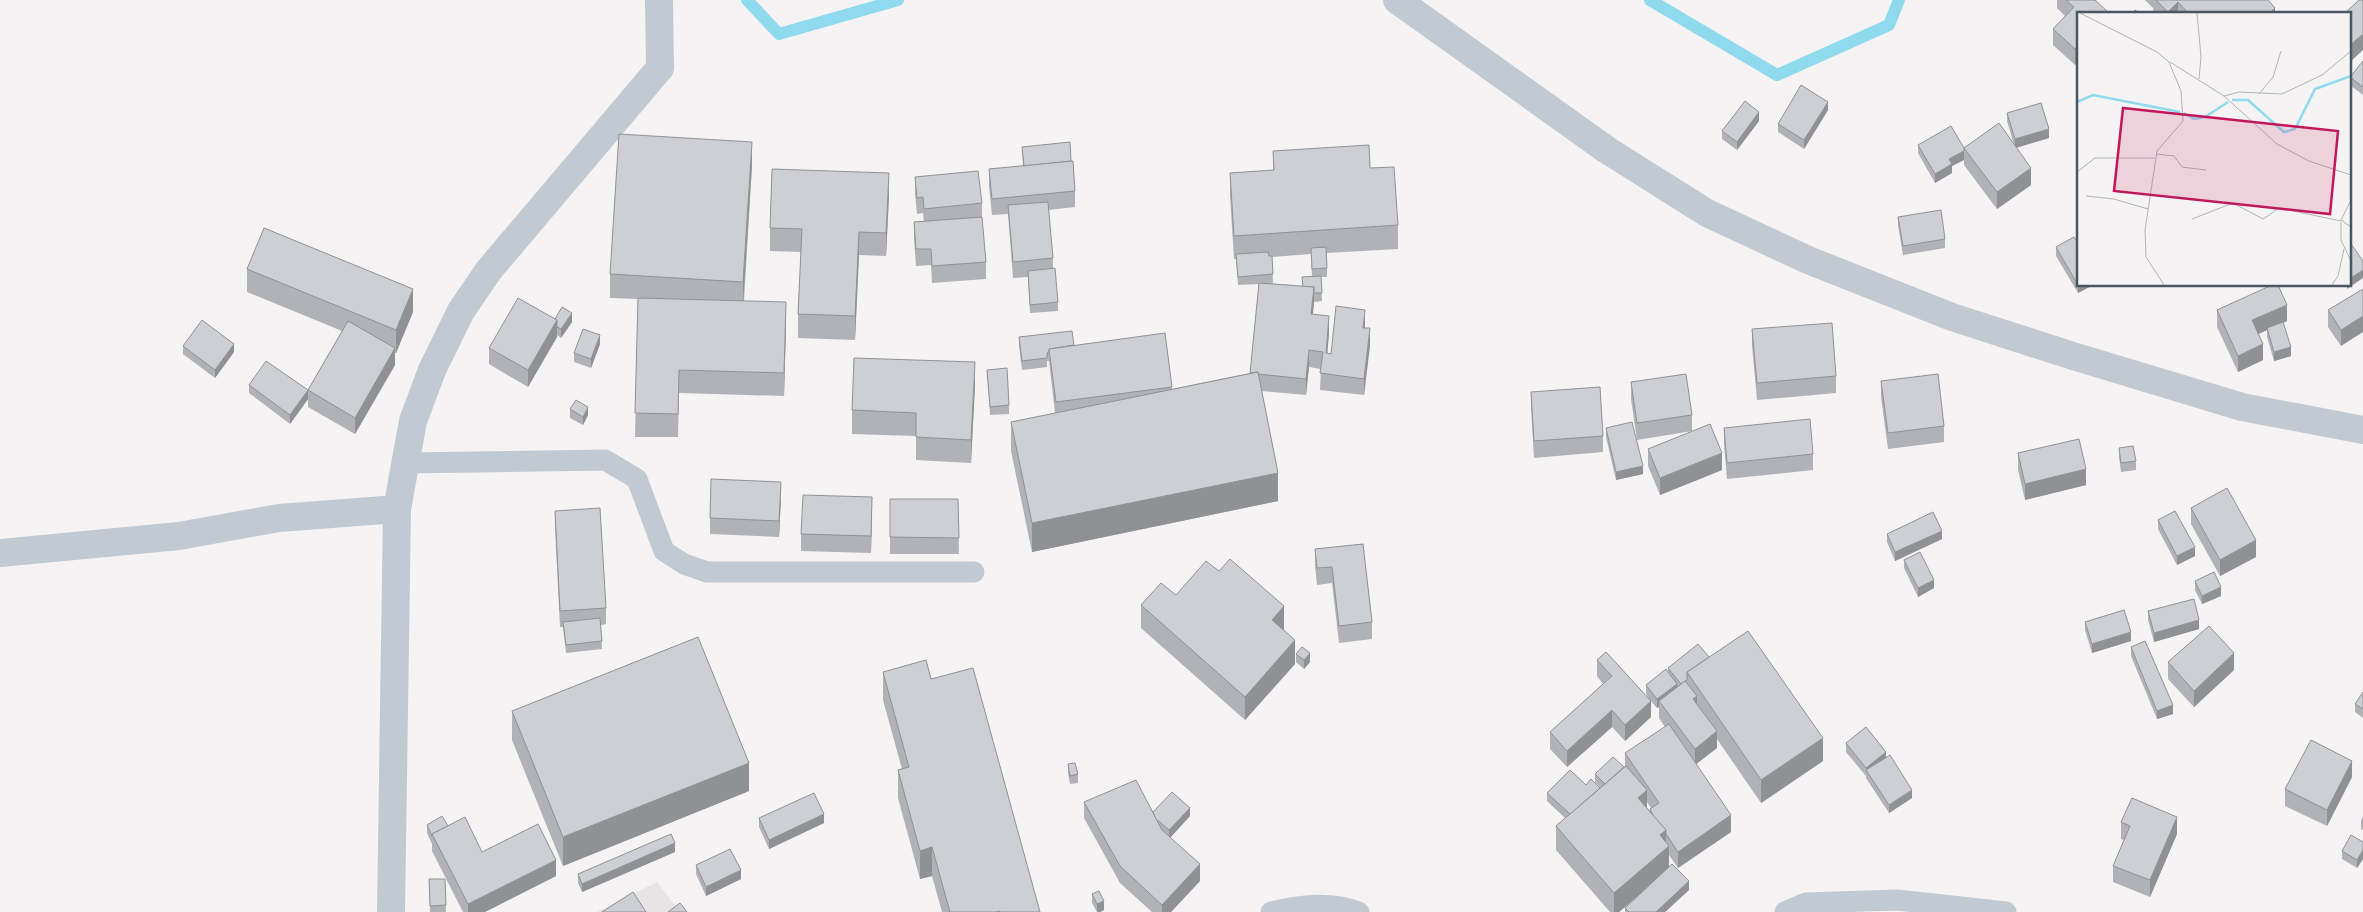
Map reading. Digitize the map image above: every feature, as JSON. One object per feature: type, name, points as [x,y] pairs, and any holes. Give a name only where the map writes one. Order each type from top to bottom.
[{"type":"street","points":[[391,912],[397,509],[413,421],[429,379],[461,311],[489,270],[660,68],[659,0]]},
{"type":"street","points":[[1397,0],[1615,155],[1707,213],[1808,260],[1952,317],[2083,359],[2242,406],[2363,430]]},
{"type":"street","points":[[0,553],[179,536],[279,518],[397,509]]},
{"type":"lane","points":[[404,463],[606,460],[637,479],[664,551],[684,564],[707,572],[974,572]]},
{"type":"lane","points":[[1785,912],[1806,903],[1897,900],[2006,912]]},
{"type":"lane","points":[[1271,912],[1303,904],[1343,906],[1359,912]]},
{"type":"shaded area","points":[[657,882],[680,912],[597,912]]},
{"type":"building","points":[[2066,0],[2095,0],[2108,12],[2077,12],[2077,46],[2075,49],[2053,29],[2074,7]]},
{"type":"building","points":[[2156,0],[2268,0],[2275,8],[2271,12],[2187,12],[2178,2],[2168,12]]},
{"type":"building","points":[[2359,0],[2363,0],[2363,34],[2350,45],[2350,12],[2346,12]]},
{"type":"building","points":[[2363,61],[2363,87],[2350,77]]},
{"type":"building","points":[[1801,85],[1828,102],[1804,140],[1778,124]]},
{"type":"building","points":[[1745,101],[1759,112],[1737,142],[1722,131]]},
{"type":"building","points":[[2041,103],[2049,129],[2015,139],[2007,113]]},
{"type":"building","points":[[1999,123],[2031,168],[1997,192],[1964,148]]},
{"type":"building","points":[[1951,126],[1964,151],[1949,159],[1952,164],[1935,174],[1918,145]]},
{"type":"building","points":[[619,134],[752,142],[743,282],[610,274]]},
{"type":"building","points":[[1070,142],[1071,161],[1024,166],[1022,147]]},
{"type":"building","points":[[1369,145],[1370,168],[1394,167],[1398,225],[1234,236],[1230,173],[1274,170],[1273,151]]},
{"type":"building","points":[[1073,161],[1075,191],[992,199],[989,169]]},
{"type":"building","points":[[772,169],[889,173],[886,233],[859,232],[855,316],[798,314],[802,229],[770,228]]},
{"type":"building","points":[[978,171],[982,203],[924,209],[923,197],[917,198],[915,177]]},
{"type":"building","points":[[1048,202],[1053,258],[1013,262],[1008,205]]},
{"type":"building","points":[[1941,210],[1945,239],[1903,246],[1898,217]]},
{"type":"building","points":[[982,217],[986,262],[932,266],[931,249],[916,249],[914,222]]},
{"type":"building","points":[[264,228],[413,289],[396,330],[247,269]]},
{"type":"building","points":[[2074,237],[2077,242],[2077,283],[2056,247]]},
{"type":"building","points":[[2350,242],[2363,261],[2363,270],[2350,278]]},
{"type":"building","points":[[1326,247],[1327,268],[1312,269],[1311,248]]},
{"type":"building","points":[[1268,252],[1269,256],[1272,256],[1273,274],[1238,277],[1236,254]]},
{"type":"building","points":[[1055,268],[1058,302],[1030,305],[1028,271]]},
{"type":"building","points":[[1321,276],[1322,293],[1314,293],[1314,287],[1303,287],[1302,277]]},
{"type":"building","points":[[1259,283],[1314,287],[1311,314],[1329,316],[1326,353],[1331,354],[1336,306],[1365,310],[1363,328],[1370,328],[1364,379],[1320,373],[1323,352],[1309,350],[1306,379],[1258,374],[1258,372],[1250,373]]},
{"type":"building","points":[[2270,286],[2278,286],[2287,305],[2252,320],[2263,344],[2238,356],[2217,310]]},
{"type":"building","points":[[2363,289],[2363,316],[2341,330],[2328,310]]},
{"type":"building","points":[[518,298],[557,320],[528,370],[489,348]]},
{"type":"building","points":[[638,298],[786,302],[784,373],[679,370],[678,414],[635,413]]},
{"type":"building","points":[[562,307],[572,313],[561,329],[557,327],[557,320],[555,319]]},
{"type":"building","points":[[202,320],[234,344],[215,370],[183,346]]},
{"type":"building","points":[[348,321],[395,348],[355,418],[308,390]]},
{"type":"building","points":[[2283,322],[2291,347],[2274,352],[2267,328]]},
{"type":"building","points":[[1832,323],[1836,376],[1757,383],[1752,329]]},
{"type":"building","points":[[583,329],[600,335],[591,359],[574,353]]},
{"type":"building","points":[[1072,331],[1074,345],[1049,349],[1047,358],[1022,361],[1019,337]]},
{"type":"building","points":[[1165,333],[1172,387],[1056,402],[1049,349]]},
{"type":"building","points":[[854,358],[975,362],[971,440],[916,437],[916,413],[852,410]]},
{"type":"building","points":[[266,361],[308,390],[290,415],[249,385]]},
{"type":"building","points":[[1007,368],[1009,405],[990,407],[987,370]]},
{"type":"building","points":[[1258,372],[1278,473],[1032,523],[1011,422]]},
{"type":"building","points":[[1686,374],[1692,415],[1637,423],[1631,382]]},
{"type":"building","points":[[1938,374],[1944,426],[1888,433],[1881,381]]},
{"type":"building","points":[[1600,387],[1603,436],[1534,441],[1531,392]]},
{"type":"building","points":[[576,400],[588,407],[583,417],[570,409]]},
{"type":"building","points":[[1810,419],[1813,454],[1727,463],[1724,428]]},
{"type":"building","points":[[1632,422],[1643,466],[1616,472],[1606,428]]},
{"type":"building","points":[[1710,424],[1722,453],[1660,478],[1648,449]]},
{"type":"building","points":[[2079,439],[2086,469],[2025,484],[2018,453]]},
{"type":"building","points":[[2133,446],[2136,461],[2121,463],[2119,448]]},
{"type":"building","points":[[711,479],[781,482],[779,521],[710,518]]},
{"type":"building","points":[[2227,488],[2256,540],[2220,560],[2191,508]]},
{"type":"building","points":[[803,495],[872,497],[871,536],[801,534]]},
{"type":"building","points":[[890,499],[958,499],[959,538],[890,537]]},
{"type":"building","points":[[600,508],[606,608],[560,611],[555,511]]},
{"type":"building","points":[[2175,511],[2195,547],[2177,556],[2158,520]]},
{"type":"building","points":[[1933,512],[1942,531],[1895,552],[1887,534]]},
{"type":"building","points":[[1363,544],[1372,622],[1339,626],[1332,567],[1317,568],[1315,549]]},
{"type":"building","points":[[1920,552],[1934,580],[1918,588],[1904,560]]},
{"type":"building","points":[[1230,559],[1284,606],[1272,620],[1295,640],[1245,697],[1141,605],[1161,583],[1176,595],[1206,561],[1219,571]]},
{"type":"building","points":[[2214,572],[2221,587],[2202,596],[2195,581]]},
{"type":"building","points":[[2194,599],[2199,620],[2154,633],[2148,611]]},
{"type":"building","points":[[2124,610],[2131,632],[2092,644],[2085,622]]},
{"type":"building","points":[[600,618],[602,641],[566,645],[563,622]]},
{"type":"building","points":[[2209,626],[2234,653],[2194,691],[2168,662]]},
{"type":"building","points":[[1748,631],[1823,738],[1761,780],[1687,672]]},
{"type":"building","points":[[698,637],[749,763],[563,837],[512,711]]},
{"type":"building","points":[[2145,641],[2173,705],[2157,711],[2131,647]]},
{"type":"building","points":[[1698,644],[1709,657],[1687,672],[1687,680],[1681,684],[1668,668]]},
{"type":"building","points":[[1302,647],[1310,653],[1304,660],[1296,654]]},
{"type":"building","points":[[1606,652],[1651,701],[1625,725],[1612,710],[1567,751],[1550,732],[1612,676],[1597,660]]},
{"type":"building","points":[[926,660],[931,679],[973,668],[1040,912],[950,912],[932,847],[920,851],[898,770],[909,767],[883,672]]},
{"type":"building","points":[[1666,669],[1677,684],[1657,699],[1646,685]]},
{"type":"building","points":[[1685,681],[1697,696],[1693,699],[1717,731],[1695,749],[1659,701]]},
{"type":"building","points":[[2363,692],[2363,709],[2355,704]]},
{"type":"building","points":[[1669,724],[1731,815],[1678,852],[1666,834],[1666,830],[1654,817],[1650,809],[1659,803],[1625,753]]},
{"type":"building","points":[[1866,727],[1886,752],[1866,768],[1846,743]]},
{"type":"building","points":[[2311,740],[2352,761],[2327,810],[2285,789]]},
{"type":"building","points":[[1890,755],[1912,790],[1889,805],[1866,770]]},
{"type":"building","points":[[1613,757],[1624,767],[1605,784],[1595,774]]},
{"type":"building","points":[[1075,763],[1078,774],[1070,776],[1068,764]]},
{"type":"building","points":[[1626,766],[1647,790],[1638,798],[1666,830],[1660,835],[1669,846],[1614,893],[1556,826]]},
{"type":"building","points":[[1570,770],[1586,785],[1591,779],[1600,788],[1570,814],[1547,793]]},
{"type":"building","points":[[1136,780],[1162,830],[1200,864],[1162,905],[1120,866],[1084,802]]},
{"type":"building","points":[[1172,792],[1190,808],[1169,830],[1156,819],[1153,812]]},
{"type":"building","points":[[814,793],[824,814],[769,840],[759,818]]},
{"type":"building","points":[[2132,798],[2177,817],[2150,880],[2113,866],[2130,826],[2121,822]]},
{"type":"building","points":[[442,816],[448,826],[432,834],[432,836],[427,825]]},
{"type":"building","points":[[465,817],[482,852],[538,824],[556,860],[468,904],[432,834]]},
{"type":"building","points":[[671,834],[675,843],[582,884],[578,874]]},
{"type":"building","points":[[2351,835],[2363,842],[2363,850],[2357,860],[2342,851]]},
{"type":"building","points":[[730,849],[741,870],[706,887],[696,865]]},
{"type":"building","points":[[1672,864],[1689,881],[1656,912],[1629,912],[1625,908]]},
{"type":"building","points":[[429,879],[445,879],[446,905],[430,906]]},
{"type":"building","points":[[1099,891],[1104,901],[1097,904],[1092,894]]},
{"type":"building","points":[[633,892],[646,912],[602,912]]},
{"type":"building","points":[[680,903],[687,912],[668,912]]},
{"type":"waterway","points":[[747,0],[779,34],[898,0]]},
{"type":"waterway","points":[[1650,0],[1777,75],[1889,25],[1899,0]]}]
